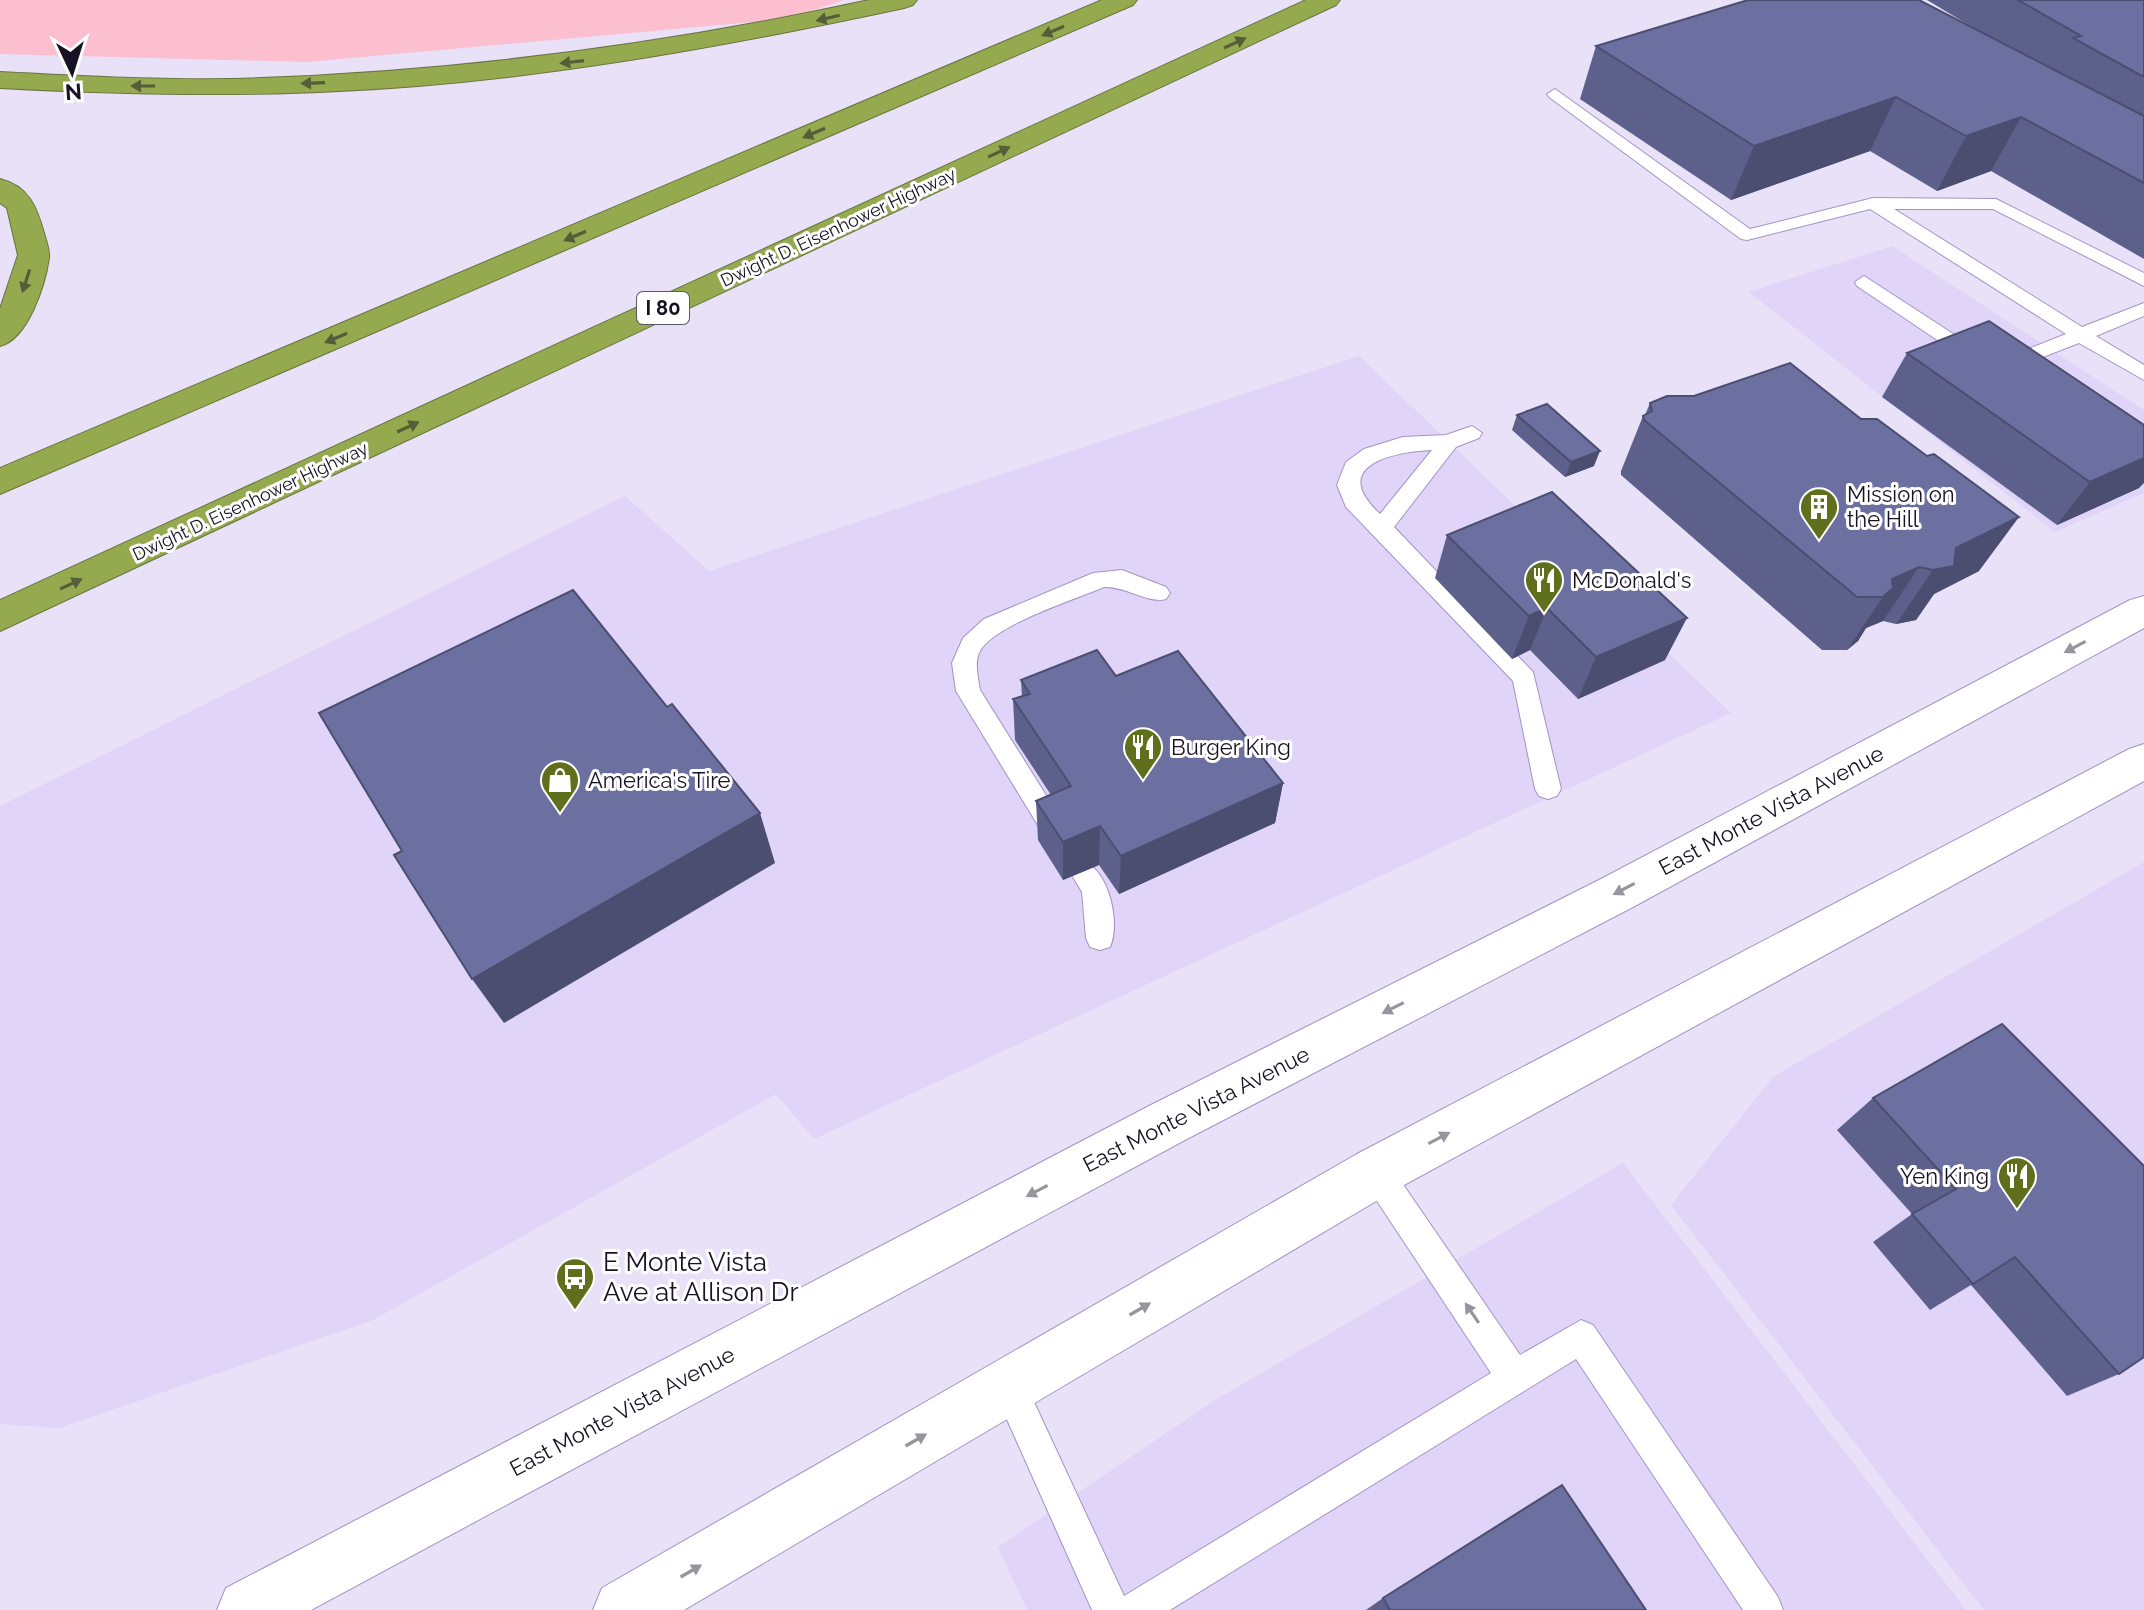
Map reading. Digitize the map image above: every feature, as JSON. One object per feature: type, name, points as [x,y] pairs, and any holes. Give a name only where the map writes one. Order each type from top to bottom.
[{"type":"highway","points":[[0,80],[89,87],[196,86],[324,83],[489,72],[640,54],[789,27],[904,0]]},
{"type":"highway","points":[[0,482],[1124,0]]},
{"type":"highway","name":"Dwight D. Eisenhower Highway","points":[[0,617],[1327,0]]},
{"type":"highway","points":[[0,188],[21,205],[34,255],[12,322],[0,336]]},
{"type":"main road","name":"East Monte Vista Avenue","points":[[248,1610],[1154,1130],[1603,900],[2144,610]]},
{"type":"main road","points":[[624,1610],[1376,1172],[2144,761]]},
{"type":"lane","points":[[1555,94],[1747,235],[1873,203],[1996,204],[2144,280]]},
{"type":"lane","points":[[1873,203],[2144,374]]},
{"type":"lane","points":[[1864,282],[2021,387]]},
{"type":"lane","points":[[1994,369],[2144,309]]},
{"type":"lane","points":[[1472,433],[1449,442],[1403,444],[1372,454],[1354,467],[1348,485],[1354,502],[1382,527],[1524,678],[1548,789]]},
{"type":"lane","points":[[1382,527],[1449,442]]},
{"type":"lane","points":[[1056,833],[968,691],[964,663],[971,644],[992,625],[1101,579],[1122,578],[1158,593]]},
{"type":"lane","points":[[1083,872],[1095,889],[1100,938]]},
{"type":"lane","points":[[1376,1172],[1515,1378]]},
{"type":"lane","points":[[1136,1610],[1581,1337],[1765,1610]]},
{"type":"lane","points":[[1009,1386],[1111,1610]]},
{"type":"shaded area","points":[[0,0],[844,0],[787,19],[307,62],[0,54]]},
{"type":"shaded area","points":[[1892,246],[2144,410],[2144,493],[2055,532],[1749,292]]},
{"type":"shaded area","points":[[1359,356],[1731,713],[814,1139],[776,1094],[373,1320],[59,1428],[0,1424],[0,806],[625,496],[709,571]]},
{"type":"shaded area","points":[[2144,862],[2144,1610],[1984,1610],[1671,1205],[1773,1077]]},
{"type":"shaded area","points":[[1623,1163],[1966,1610],[1027,1610],[998,1547],[1215,1400]]},
{"type":"building","points":[[1748,0],[1919,0],[2144,116],[2144,183],[2021,117],[1966,136],[1896,97],[1754,146],[1596,46]]},
{"type":"building","points":[[2018,0],[2144,0],[2144,77],[2073,38],[2081,36]]},
{"type":"building","points":[[1989,321],[2144,425],[2144,458],[2090,482],[1907,353]]},
{"type":"building","points":[[1790,363],[1861,419],[1877,419],[1927,456],[1934,454],[2019,517],[1956,548],[1954,566],[1933,570],[1919,567],[1892,579],[1893,588],[1883,597],[1857,597],[1644,420],[1643,416],[1652,411],[1650,403],[1667,396],[1694,396]]},
{"type":"building","points":[[1547,404],[1600,451],[1571,462],[1517,415]]},
{"type":"building","points":[[1552,492],[1687,618],[1596,657],[1547,608],[1529,616],[1447,535]]},
{"type":"building","name":"America's Tire","points":[[573,590],[667,707],[672,704],[760,813],[472,979],[394,855],[402,851],[319,713]]},
{"type":"building","name":"Burger King","points":[[1097,650],[1116,676],[1178,651],[1283,783],[1121,856],[1100,826],[1063,842],[1036,801],[1071,786],[1013,699],[1030,694],[1021,680]]},
{"type":"building","points":[[2002,1024],[2144,1166],[2144,1357],[2119,1374],[2015,1257],[1973,1284],[1912,1214],[1956,1189],[1873,1098]]},
{"type":"building","points":[[1562,1485],[1646,1610],[1390,1610],[1383,1598]]},
{"type":"place","name":"Mission on the Hill","points":[[1819,541]]},
{"type":"place","name":"McDonald's","points":[[1544,614]]},
{"type":"place","name":"Burger King","points":[[1143,781]]},
{"type":"place","name":"America's Tire","points":[[560,814]]},
{"type":"place","name":"Yen King","points":[[2017,1210]]},
{"type":"place","name":"E Monte Vista Ave at Allison Dr","points":[[575,1311]]}]
